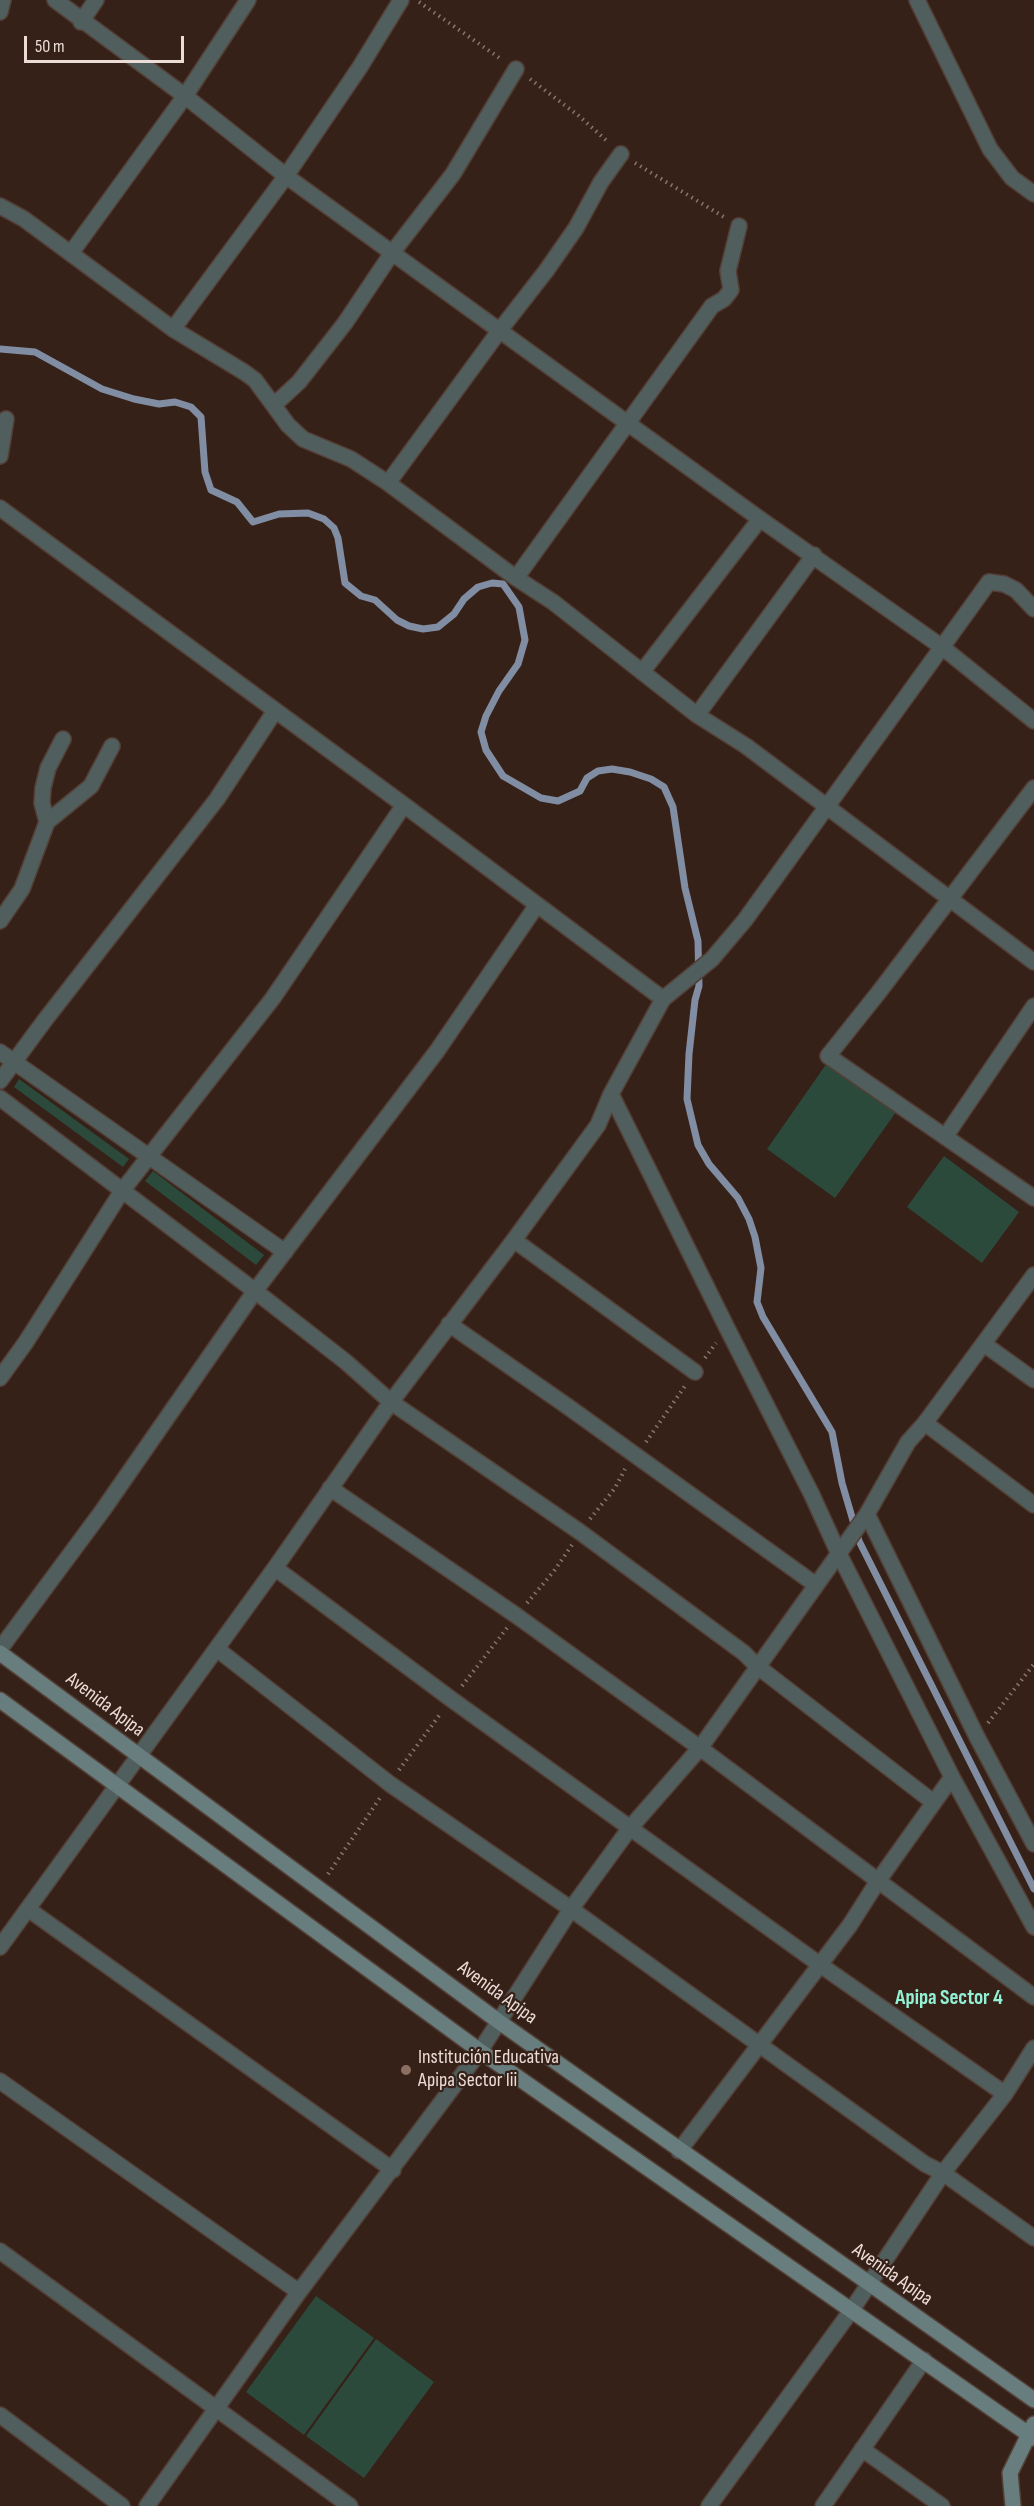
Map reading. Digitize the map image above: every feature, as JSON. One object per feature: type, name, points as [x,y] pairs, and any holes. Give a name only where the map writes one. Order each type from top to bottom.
[{"type":"street","points":[[0,12],[3,0]]},
{"type":"street","points":[[55,0],[81,22],[185,96],[286,176],[760,519],[942,647],[1034,721]]},
{"type":"street","points":[[81,22],[96,0]]},
{"type":"street","points":[[71,253],[185,96],[248,0]]},
{"type":"street","points":[[173,329],[286,176],[360,67],[401,0]]},
{"type":"street","points":[[916,0],[990,149],[1012,178],[1034,194]]},
{"type":"street","points":[[274,405],[299,382],[345,323],[392,253],[453,174],[516,69]]},
{"type":"street","points":[[388,483],[546,271],[576,228],[601,182],[621,154]]},
{"type":"street","points":[[0,206],[24,219],[173,329],[255,380],[288,425],[303,439],[351,459],[388,483],[516,578],[553,602],[697,715],[746,746],[847,824],[1034,962]]},
{"type":"street","points":[[516,578],[712,306],[724,299],[731,290],[729,271],[739,226]]},
{"type":"street","points":[[0,456],[6,419]]},
{"type":"street","points":[[0,508],[663,999]]},
{"type":"street","points":[[642,672],[760,519]]},
{"type":"street","points":[[697,715],[814,555]]},
{"type":"street","points":[[0,1947],[275,1568],[391,1402],[598,1125],[611,1094],[663,999],[712,959],[745,920],[989,582],[1004,584],[1017,590],[1034,609]]},
{"type":"street","points":[[0,1081],[217,800],[275,711]]},
{"type":"street","points":[[47,822],[42,803],[43,788],[48,768],[63,739]]},
{"type":"street","points":[[0,921],[22,889],[47,822],[92,786],[112,746]]},
{"type":"street","points":[[1034,788],[886,984],[828,1056],[1034,1198]]},
{"type":"street","points":[[0,1378],[26,1342],[122,1191],[273,998],[404,805]]},
{"type":"street","points":[[0,1649],[103,1510],[255,1291],[437,1051],[537,905]]},
{"type":"street","points":[[945,1137],[1034,1006]]},
{"type":"street","points":[[0,1052],[285,1252]]},
{"type":"street","points":[[611,1094],[952,1777],[1034,1927]]},
{"type":"street","points":[[0,1098],[255,1291],[346,1362],[391,1402],[580,1532],[744,1653],[757,1666],[933,1802]]},
{"type":"street","points":[[514,1240],[695,1372]]},
{"type":"street","points":[[147,2506],[299,2292],[393,2170],[480,2051],[571,1910],[630,1828],[700,1748],[867,1514],[908,1442],[926,1423],[1034,1275]]},
{"type":"street","points":[[449,1324],[816,1585]]},
{"type":"street","points":[[984,1344],[1034,1380]]},
{"type":"street","points":[[926,1423],[1034,1505]]},
{"type":"street","points":[[330,1488],[517,1616],[700,1748],[1034,1997]]},
{"type":"street","points":[[867,1514],[977,1737],[1034,1844]]},
{"type":"street","points":[[275,1568],[630,1828],[1005,2094]]},
{"type":"street","points":[[217,1648],[390,1784],[571,1910],[925,2164],[943,2173],[1034,2238]]},
{"type":"street","name":"Avenida Apipa","points":[[0,1653],[498,2021],[1034,2400]]},
{"type":"street","points":[[0,1700],[480,2051],[851,2311],[1032,2432],[1010,2473],[1013,2506]]},
{"type":"street","points":[[679,2151],[850,1925],[878,1881],[952,1777]]},
{"type":"street","points":[[28,1909],[393,2170]]},
{"type":"street","points":[[709,2506],[851,2311],[943,2173],[1005,2094],[1034,2048]]},
{"type":"street","points":[[0,2081],[299,2292]]},
{"type":"street","points":[[0,2251],[350,2506]]},
{"type":"street","points":[[823,2506],[924,2360]]},
{"type":"street","points":[[0,2415],[122,2506]]},
{"type":"street","points":[[862,2449],[942,2506]]},
{"type":"path","points":[[416,0],[579,116],[621,154],[739,226]]},
{"type":"path","points":[[977,1737],[1034,1664]]},
{"type":"green space","points":[[827,1063],[896,1112],[835,1198],[767,1149]]},
{"type":"green space","points":[[19,1079],[129,1159],[123,1167],[14,1087]]},
{"type":"green space","points":[[944,1156],[1019,1212],[982,1263],[907,1207]]},
{"type":"green space","points":[[153,1171],[264,1255],[256,1265],[145,1181]]},
{"type":"green space","points":[[316,2296],[374,2338],[304,2435],[246,2392]]},
{"type":"green space","points":[[376,2339],[434,2382],[364,2478],[306,2436]]},
{"type":"waterway","points":[[0,349],[35,352],[102,389],[134,399],[159,404],[175,402],[191,407],[201,417],[205,472],[211,490],[237,502],[253,522],[279,514],[308,513],[324,519],[334,528],[338,538],[345,583],[361,596],[375,600],[397,620],[409,626],[423,629],[438,627],[454,614],[464,599],[478,587],[492,583],[503,584],[519,607],[525,640],[518,664],[499,691],[486,716],[481,732],[486,750],[503,776],[541,798],[558,801],[580,791],[587,778],[598,771],[612,769],[651,779],[664,787],[673,807],[685,888],[698,941],[699,986],[695,1000],[689,1054],[687,1099],[698,1145],[709,1164],[738,1198],[749,1219],[761,1268],[757,1302],[763,1317],[832,1432],[842,1483],[859,1541],[1034,1889]]},
{"type":"place","name":"Institución Educativa Apipa Sector Iii","points":[[406,2070]]},
{"type":"district","name":"Apipa Sector 4","points":[[949,1999]]}]
